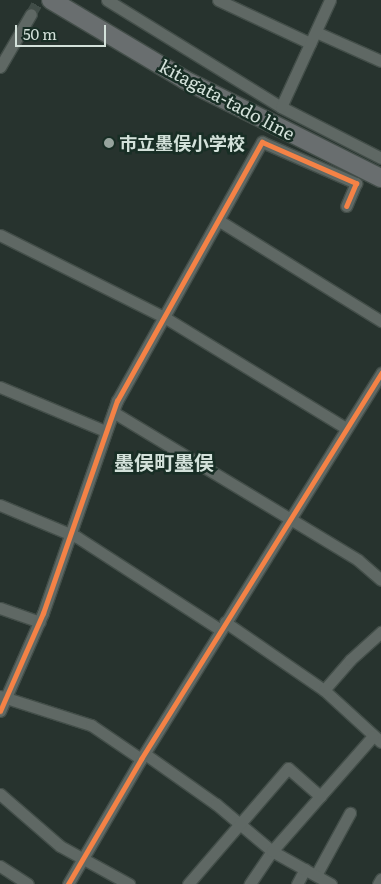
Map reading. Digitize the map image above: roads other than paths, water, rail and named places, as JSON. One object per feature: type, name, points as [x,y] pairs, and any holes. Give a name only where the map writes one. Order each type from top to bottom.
[{"type":"main road","name":"kitagata-tado line","points":[[51,0],[185,80],[381,178]]},
{"type":"street","points":[[218,0],[310,43]]},
{"type":"street","points":[[281,107],[330,0]]},
{"type":"street","points":[[110,1],[281,107],[381,158]]},
{"type":"street","points":[[0,67],[31,14]]},
{"type":"street","points":[[316,32],[381,61]]},
{"type":"street","points":[[0,711],[4,697],[40,622],[113,412],[262,142],[356,183],[346,206]]},
{"type":"street","points":[[218,220],[381,322]]},
{"type":"street","points":[[0,235],[164,317],[346,428]]},
{"type":"street","points":[[68,884],[80,860],[223,626],[292,519],[381,373]]},
{"type":"street","points":[[0,387],[105,431]]},
{"type":"street","points":[[113,412],[358,560],[381,580]]},
{"type":"street","points":[[0,505],[70,534],[110,556],[223,626],[324,690],[377,739],[320,796],[272,851],[250,884]]},
{"type":"street","points":[[0,608],[40,622]]},
{"type":"street","points":[[324,690],[350,660],[381,632]]},
{"type":"street","points":[[4,697],[91,725],[143,757],[240,825],[272,851],[331,884]]},
{"type":"street","points":[[188,884],[288,768],[320,796]]},
{"type":"street","points":[[0,794],[80,860],[129,884]]},
{"type":"street","points":[[316,875],[350,813]]},
{"type":"street","points":[[0,866],[28,884]]},
{"type":"street","points":[[297,884],[305,869]]},
{"type":"street","points":[[378,884],[381,879]]},
{"type":"tunnel","points":[[31,14],[39,0]]},
{"type":"place","name":"市立墨俣小学校","points":[[109,143]]},
{"type":"district","name":"墨俣町墨俣","points":[[164,461]]}]
